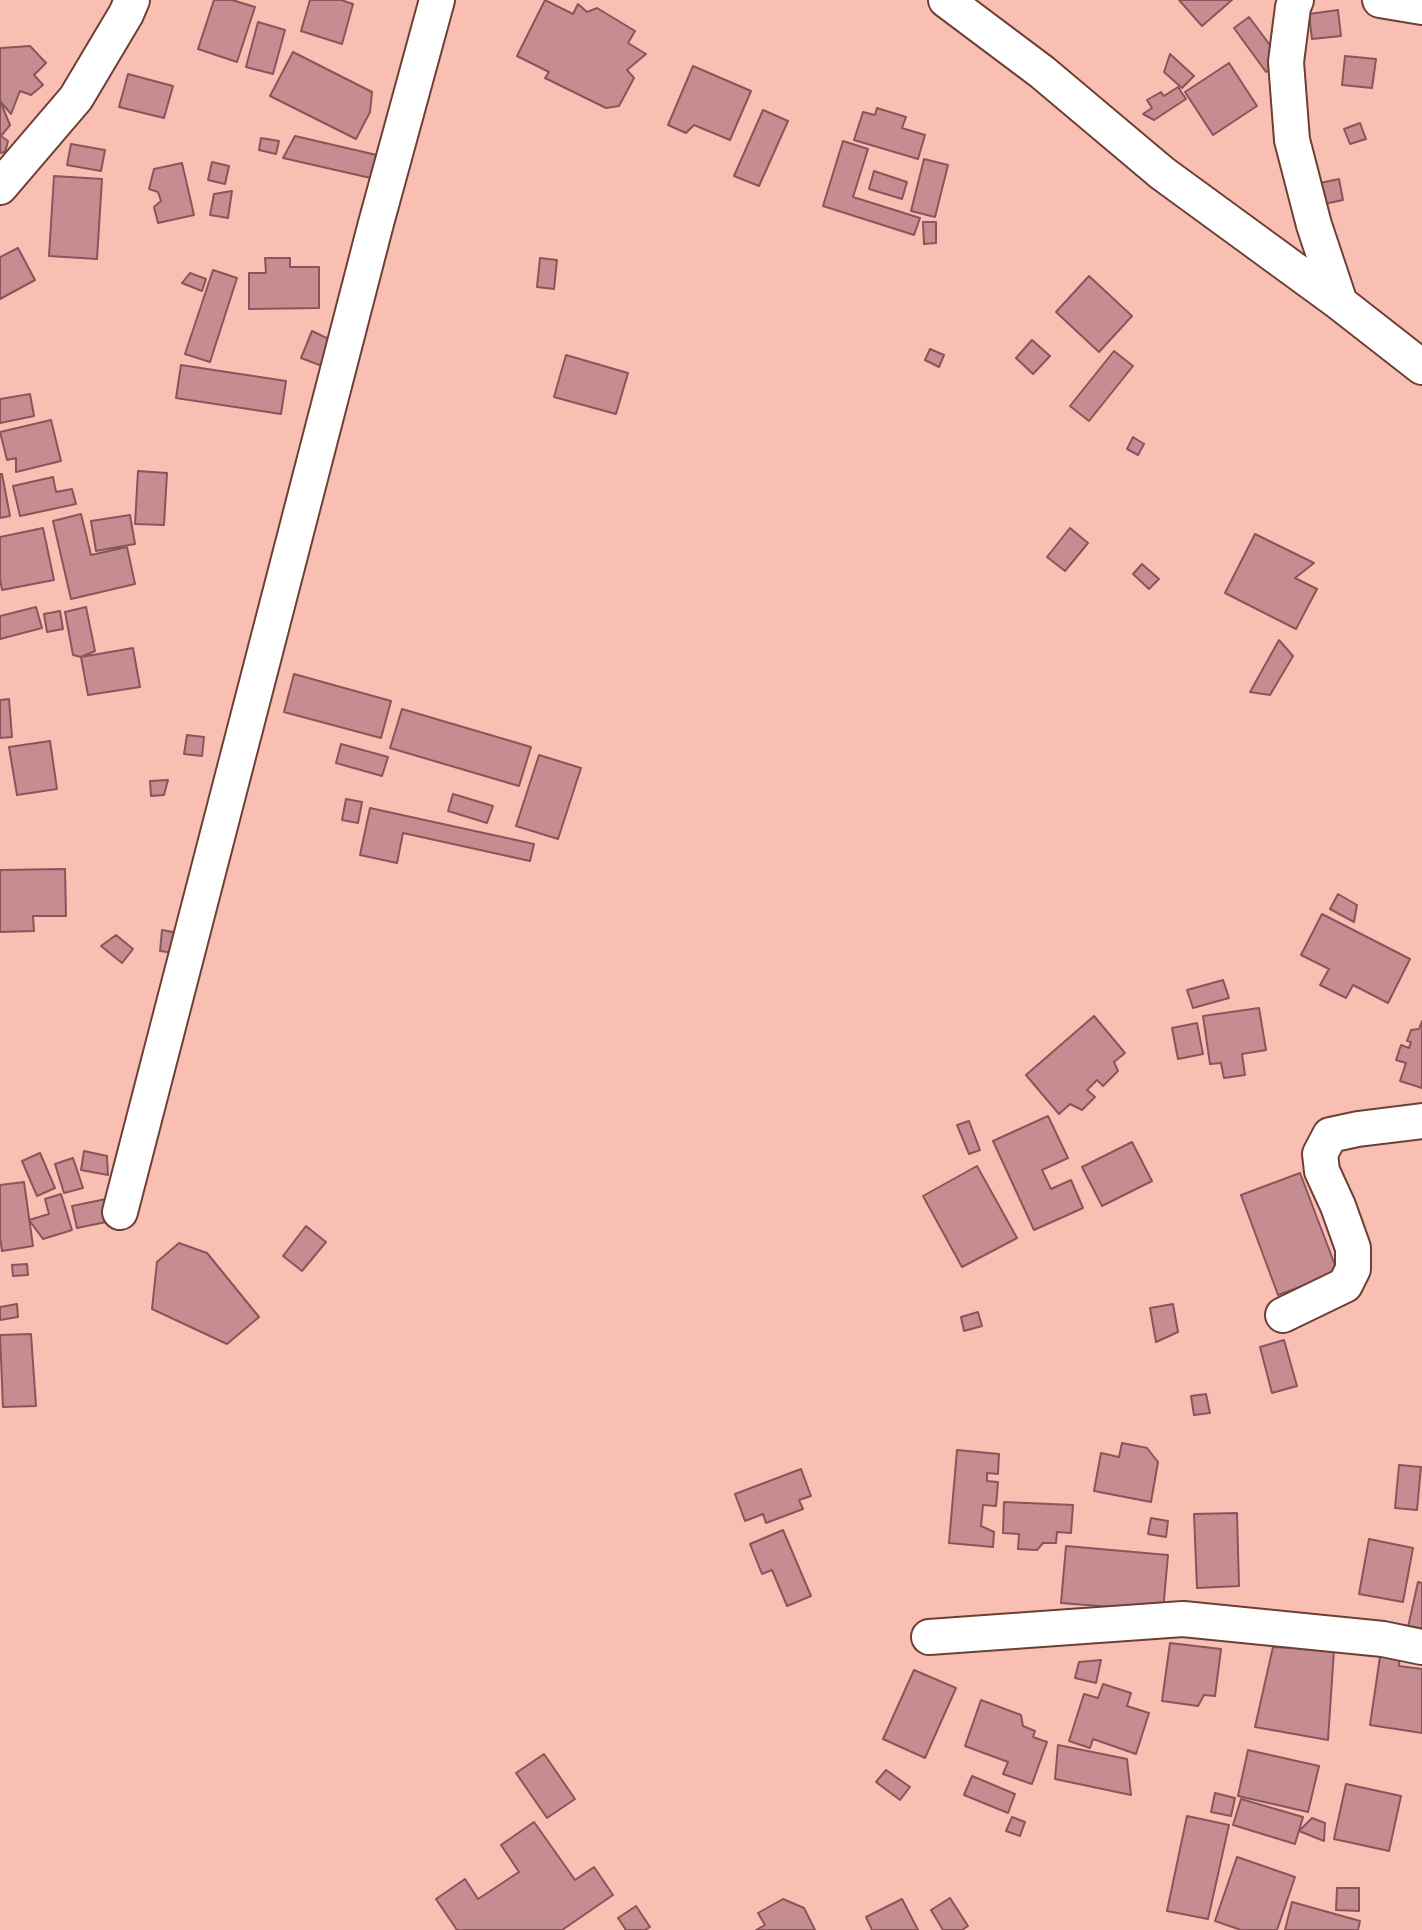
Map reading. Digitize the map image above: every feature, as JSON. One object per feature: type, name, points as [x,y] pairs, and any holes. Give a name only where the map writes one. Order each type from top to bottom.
[{"type":"street","points":[[0,187],[76,98],[132,0]]},
{"type":"street","points":[[120,1212],[375,227],[437,0]]},
{"type":"street","points":[[946,0],[1042,72],[1162,173],[1422,367]]},
{"type":"street","points":[[1296,0],[1286,62],[1292,140],[1314,225],[1340,303]]},
{"type":"street","points":[[1380,0],[1422,7]]},
{"type":"street","points":[[1283,1315],[1345,1285],[1353,1269],[1353,1248],[1322,1171],[1320,1154],[1330,1135],[1422,1121]]},
{"type":"street","points":[[929,1637],[1183,1619],[1383,1639],[1422,1647]]},
{"type":"building","points":[[214,0],[232,0],[255,7],[237,62],[198,49]]},
{"type":"building","points":[[310,0],[341,0],[353,4],[342,44],[301,31]]},
{"type":"building","points":[[545,0],[573,14],[578,4],[587,12],[597,8],[635,31],[628,43],[646,54],[627,70],[634,78],[619,106],[606,108],[545,78],[549,72],[517,56]]},
{"type":"building","points":[[1179,0],[1232,0],[1202,26]]},
{"type":"building","points":[[1338,10],[1341,36],[1312,39],[1309,14]]},
{"type":"building","points":[[1249,17],[1282,61],[1266,72],[1234,28]]},
{"type":"building","points":[[258,22],[285,30],[273,74],[246,67]]},
{"type":"building","points":[[30,46],[46,63],[34,75],[43,85],[31,95],[20,91],[11,114],[0,101],[0,50]]},
{"type":"building","points":[[293,52],[372,92],[370,112],[356,139],[270,96]]},
{"type":"building","points":[[1170,54],[1194,76],[1182,88],[1164,72]]},
{"type":"building","points":[[1345,56],[1376,59],[1372,88],[1342,85]]},
{"type":"building","points":[[1229,63],[1257,106],[1213,135],[1185,92]]},
{"type":"building","points":[[693,66],[751,91],[730,140],[694,125],[686,133],[668,125]]},
{"type":"building","points":[[128,74],[173,86],[164,118],[119,107]]},
{"type":"building","points":[[1178,87],[1186,99],[1154,120],[1143,114],[1152,108],[1147,100],[1161,92],[1164,96]]},
{"type":"building","points":[[0,101],[10,125],[1,136],[8,141],[5,152],[0,153]]},
{"type":"building","points":[[877,108],[906,117],[902,128],[925,135],[918,159],[854,140],[863,112],[875,115]]},
{"type":"building","points":[[763,110],[788,121],[759,186],[734,176]]},
{"type":"building","points":[[1360,123],[1366,139],[1350,144],[1344,129]]},
{"type":"building","points":[[295,136],[381,156],[375,179],[283,158]]},
{"type":"building","points":[[261,138],[279,141],[276,154],[259,150]]},
{"type":"building","points":[[843,141],[868,149],[853,197],[920,218],[914,235],[823,206]]},
{"type":"building","points":[[71,144],[105,150],[101,171],[67,165]]},
{"type":"building","points":[[924,159],[948,165],[935,217],[911,211]]},
{"type":"building","points":[[212,162],[229,166],[225,184],[208,180]]},
{"type":"building","points":[[182,163],[194,215],[158,223],[154,207],[161,201],[158,192],[149,189],[154,169]]},
{"type":"building","points":[[874,171],[907,182],[902,199],[869,189]]},
{"type":"building","points":[[54,176],[102,179],[97,259],[49,256]]},
{"type":"building","points":[[1339,179],[1343,200],[1324,204],[1320,183]]},
{"type":"building","points":[[232,191],[228,218],[210,215],[214,194]]},
{"type":"building","points":[[923,222],[936,222],[936,243],[924,244]]},
{"type":"building","points":[[18,248],[35,280],[0,299],[0,257]]},
{"type":"building","points":[[265,258],[290,258],[290,267],[319,267],[319,308],[249,309],[249,273],[266,273]]},
{"type":"building","points":[[540,258],[557,260],[554,289],[537,287]]},
{"type":"building","points":[[213,270],[237,278],[210,362],[185,354]]},
{"type":"building","points":[[190,273],[206,279],[202,291],[182,283]]},
{"type":"building","points":[[1089,276],[1132,316],[1099,352],[1056,312]]},
{"type":"building","points":[[312,331],[333,341],[330,369],[301,358]]},
{"type":"building","points":[[1032,340],[1050,356],[1033,374],[1016,358]]},
{"type":"building","points":[[930,349],[944,355],[939,367],[925,360]]},
{"type":"building","points":[[1114,351],[1133,366],[1089,421],[1070,406]]},
{"type":"building","points":[[566,355],[628,373],[616,414],[554,397]]},
{"type":"building","points":[[181,365],[286,381],[281,414],[176,398]]},
{"type":"building","points":[[30,394],[34,416],[0,423],[0,399]]},
{"type":"building","points":[[51,420],[61,461],[16,472],[16,458],[7,460],[0,432]]},
{"type":"building","points":[[1133,437],[1144,444],[1138,455],[1127,449]]},
{"type":"building","points":[[138,471],[167,473],[164,525],[135,524]]},
{"type":"building","points":[[0,474],[10,516],[0,518]]},
{"type":"building","points":[[53,477],[56,492],[72,489],[76,504],[20,516],[13,486]]},
{"type":"building","points":[[81,514],[91,555],[127,547],[135,584],[71,599],[53,521]]},
{"type":"building","points":[[130,515],[135,544],[96,551],[91,521]]},
{"type":"building","points":[[43,528],[54,580],[2,590],[0,537]]},
{"type":"building","points":[[1070,528],[1088,543],[1065,571],[1047,557]]},
{"type":"building","points":[[1255,534],[1314,563],[1295,578],[1317,589],[1296,629],[1225,593]]},
{"type":"building","points":[[1142,564],[1159,579],[1149,589],[1133,574]]},
{"type":"building","points":[[36,607],[42,628],[0,639],[0,616]]},
{"type":"building","points":[[86,607],[95,651],[81,657],[73,655],[65,612]]},
{"type":"building","points":[[60,611],[63,629],[47,632],[44,614]]},
{"type":"building","points":[[1279,640],[1293,656],[1270,695],[1250,692]]},
{"type":"building","points":[[133,648],[140,687],[88,695],[81,657]]},
{"type":"building","points":[[294,674],[391,701],[381,738],[284,712]]},
{"type":"building","points":[[9,699],[12,737],[0,738],[0,700]]},
{"type":"building","points":[[402,709],[531,747],[519,786],[390,748]]},
{"type":"building","points":[[187,735],[204,737],[202,756],[184,754]]},
{"type":"building","points":[[50,741],[57,789],[17,795],[9,747]]},
{"type":"building","points":[[341,744],[388,757],[382,776],[336,763]]},
{"type":"building","points":[[539,755],[581,768],[558,839],[516,826]]},
{"type":"building","points":[[168,780],[164,795],[151,796],[150,781]]},
{"type":"building","points":[[453,794],[493,806],[487,823],[448,811]]},
{"type":"building","points":[[346,799],[362,802],[358,823],[342,820]]},
{"type":"building","points":[[370,808],[534,844],[530,861],[403,833],[397,863],[360,855]]},
{"type":"building","points":[[65,869],[66,916],[33,916],[34,931],[0,932],[0,870]]},
{"type":"building","points":[[1338,894],[1357,905],[1354,922],[1330,909]]},
{"type":"building","points":[[1322,914],[1410,959],[1388,1003],[1353,985],[1346,998],[1320,985],[1329,969],[1301,955]]},
{"type":"building","points":[[162,930],[178,933],[175,953],[160,951]]},
{"type":"building","points":[[116,935],[133,949],[122,963],[101,946]]},
{"type":"building","points":[[1223,980],[1229,998],[1193,1008],[1187,990]]},
{"type":"building","points":[[1259,1008],[1266,1050],[1242,1054],[1245,1075],[1224,1078],[1221,1063],[1210,1064],[1203,1016]]},
{"type":"building","points":[[1094,1016],[1125,1053],[1114,1062],[1118,1071],[1103,1086],[1097,1080],[1087,1090],[1095,1097],[1082,1110],[1070,1104],[1059,1114],[1026,1075]]},
{"type":"building","points":[[1422,1021],[1422,1088],[1400,1081],[1406,1063],[1396,1060],[1401,1045],[1409,1048],[1411,1042],[1407,1041],[1411,1030],[1419,1029]]},
{"type":"building","points":[[1197,1023],[1203,1054],[1178,1059],[1172,1028]]},
{"type":"building","points":[[1048,1116],[1068,1158],[1042,1170],[1051,1189],[1071,1180],[1083,1208],[1034,1230],[993,1141]]},
{"type":"building","points":[[969,1121],[980,1150],[969,1154],[957,1125]]},
{"type":"building","points":[[1132,1142],[1152,1181],[1102,1206],[1082,1167]]},
{"type":"building","points":[[84,1151],[107,1156],[108,1175],[81,1170]]},
{"type":"building","points":[[40,1153],[55,1188],[37,1196],[22,1161]]},
{"type":"building","points":[[73,1158],[83,1188],[64,1193],[55,1164]]},
{"type":"building","points":[[977,1166],[1017,1238],[962,1267],[923,1196]]},
{"type":"building","points":[[1300,1173],[1338,1273],[1278,1295],[1241,1195]]},
{"type":"building","points":[[24,1182],[33,1246],[2,1251],[0,1185]]},
{"type":"building","points":[[61,1194],[72,1230],[43,1239],[29,1220],[49,1214],[45,1199]]},
{"type":"building","points":[[106,1199],[111,1221],[77,1228],[72,1206]]},
{"type":"building","points":[[306,1226],[326,1242],[302,1271],[283,1256]]},
{"type":"building","points":[[179,1243],[207,1253],[259,1317],[227,1344],[152,1309],[157,1262]]},
{"type":"building","points":[[27,1264],[28,1275],[13,1276],[12,1265]]},
{"type":"building","points":[[17,1304],[18,1317],[0,1320],[0,1307]]},
{"type":"building","points":[[1173,1304],[1178,1332],[1156,1342],[1150,1308]]},
{"type":"building","points":[[978,1312],[982,1326],[964,1331],[961,1317]]},
{"type":"building","points":[[31,1334],[36,1406],[3,1407],[0,1335]]},
{"type":"building","points":[[1284,1340],[1297,1386],[1272,1393],[1260,1347]]},
{"type":"building","points":[[1206,1394],[1210,1413],[1194,1415],[1191,1396]]},
{"type":"building","points":[[1122,1443],[1147,1448],[1158,1462],[1151,1502],[1094,1491],[1101,1453],[1119,1457]]},
{"type":"building","points":[[957,1450],[999,1454],[998,1474],[987,1473],[987,1481],[998,1482],[996,1506],[983,1505],[981,1526],[994,1532],[993,1547],[949,1543]]},
{"type":"building","points":[[1399,1465],[1421,1467],[1417,1510],[1395,1508]]},
{"type":"building","points":[[801,1469],[811,1496],[799,1500],[803,1509],[766,1523],[763,1514],[745,1521],[735,1494]]},
{"type":"building","points":[[1004,1502],[1073,1505],[1071,1533],[1057,1532],[1056,1543],[1043,1543],[1037,1550],[1018,1549],[1019,1534],[1003,1533]]},
{"type":"building","points":[[1237,1513],[1239,1586],[1197,1588],[1194,1514]]},
{"type":"building","points":[[1151,1518],[1168,1521],[1166,1537],[1148,1534]]},
{"type":"building","points":[[783,1530],[811,1596],[787,1606],[772,1570],[762,1574],[750,1544]]},
{"type":"building","points":[[1369,1539],[1413,1548],[1403,1602],[1359,1594]]},
{"type":"building","points":[[1066,1546],[1168,1555],[1163,1611],[1061,1603]]},
{"type":"building","points":[[1418,1582],[1422,1583],[1422,1630],[1408,1627]]},
{"type":"building","points":[[1170,1643],[1221,1649],[1215,1696],[1204,1695],[1198,1706],[1162,1701]]},
{"type":"building","points":[[1273,1647],[1334,1650],[1328,1740],[1255,1727]]},
{"type":"building","points":[[1381,1650],[1400,1653],[1399,1666],[1422,1669],[1422,1733],[1370,1725]]},
{"type":"building","points":[[1101,1660],[1096,1683],[1075,1678],[1079,1662]]},
{"type":"building","points":[[914,1670],[956,1688],[925,1758],[883,1739]]},
{"type":"building","points":[[1103,1684],[1131,1693],[1127,1706],[1149,1713],[1136,1754],[1093,1739],[1090,1748],[1069,1741],[1084,1694],[1098,1698]]},
{"type":"building","points":[[981,1700],[1021,1715],[1023,1726],[1035,1731],[1033,1737],[1047,1742],[1032,1784],[1003,1774],[1008,1762],[965,1746]]},
{"type":"building","points":[[1058,1745],[1127,1759],[1131,1795],[1055,1779]]},
{"type":"building","points":[[1248,1750],[1319,1766],[1308,1812],[1238,1796]]},
{"type":"building","points":[[544,1754],[575,1799],[547,1818],[516,1773]]},
{"type":"building","points":[[886,1770],[910,1787],[900,1800],[876,1782]]},
{"type":"building","points":[[972,1776],[1015,1794],[1008,1813],[964,1795]]},
{"type":"building","points":[[1346,1784],[1401,1796],[1389,1851],[1334,1839]]},
{"type":"building","points":[[1215,1793],[1235,1798],[1231,1816],[1211,1812]]},
{"type":"building","points":[[1241,1799],[1303,1817],[1295,1844],[1233,1825]]},
{"type":"building","points":[[1187,1816],[1229,1825],[1208,1919],[1167,1911]]},
{"type":"building","points":[[1012,1817],[1025,1822],[1020,1836],[1006,1831]]},
{"type":"building","points":[[1312,1818],[1325,1823],[1324,1841],[1299,1831]]},
{"type":"building","points":[[534,1822],[575,1880],[594,1867],[613,1895],[562,1930],[457,1930],[436,1899],[465,1879],[478,1899],[519,1872],[501,1845]]},
{"type":"building","points":[[1237,1857],[1295,1877],[1277,1930],[1241,1930],[1215,1921]]},
{"type":"building","points":[[1337,1888],[1359,1888],[1359,1911],[1336,1910]]},
{"type":"building","points":[[950,1898],[968,1926],[962,1930],[943,1930],[931,1910]]},
{"type":"building","points":[[783,1899],[804,1908],[815,1930],[756,1930],[765,1925],[758,1913]]},
{"type":"building","points":[[902,1899],[918,1930],[872,1930],[866,1917]]},
{"type":"building","points":[[1292,1902],[1360,1921],[1358,1930],[1285,1930]]},
{"type":"building","points":[[636,1906],[650,1927],[626,1930],[618,1918]]}]
